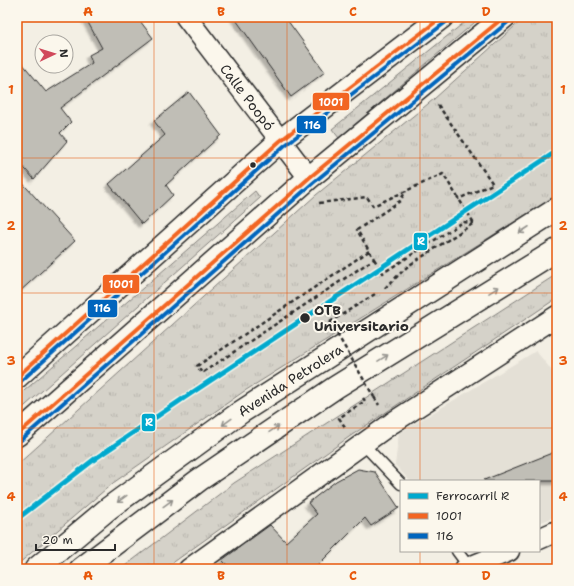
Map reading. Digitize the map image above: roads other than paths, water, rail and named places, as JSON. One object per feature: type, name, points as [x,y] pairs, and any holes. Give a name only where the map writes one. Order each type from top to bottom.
[{"type":"main road","points":[[17,377],[280,141],[442,17]]},
{"type":"main road","points":[[17,435],[309,178],[504,17]]},
{"type":"main road","name":"Avenida Petrolera","points":[[36,569],[109,508],[241,412],[557,209]]},
{"type":"main road","points":[[81,569],[199,480],[336,387],[557,250]]},
{"type":"street","name":"Calle Poopó","points":[[186,17],[309,178]]},
{"type":"street","points":[[189,569],[392,423],[557,316]]},
{"type":"street","points":[[540,539],[557,532]]},
{"type":"street","points":[[467,568],[507,552]]},
{"type":"lane","points":[[363,444],[400,483]]},
{"type":"lane","points":[[458,552],[467,568]]},
{"type":"rail line","name":"R","points":[[17,519],[96,458],[184,398],[557,151]]},
{"type":"place","name":"OTB Universitario","points":[[305,318]]}]
